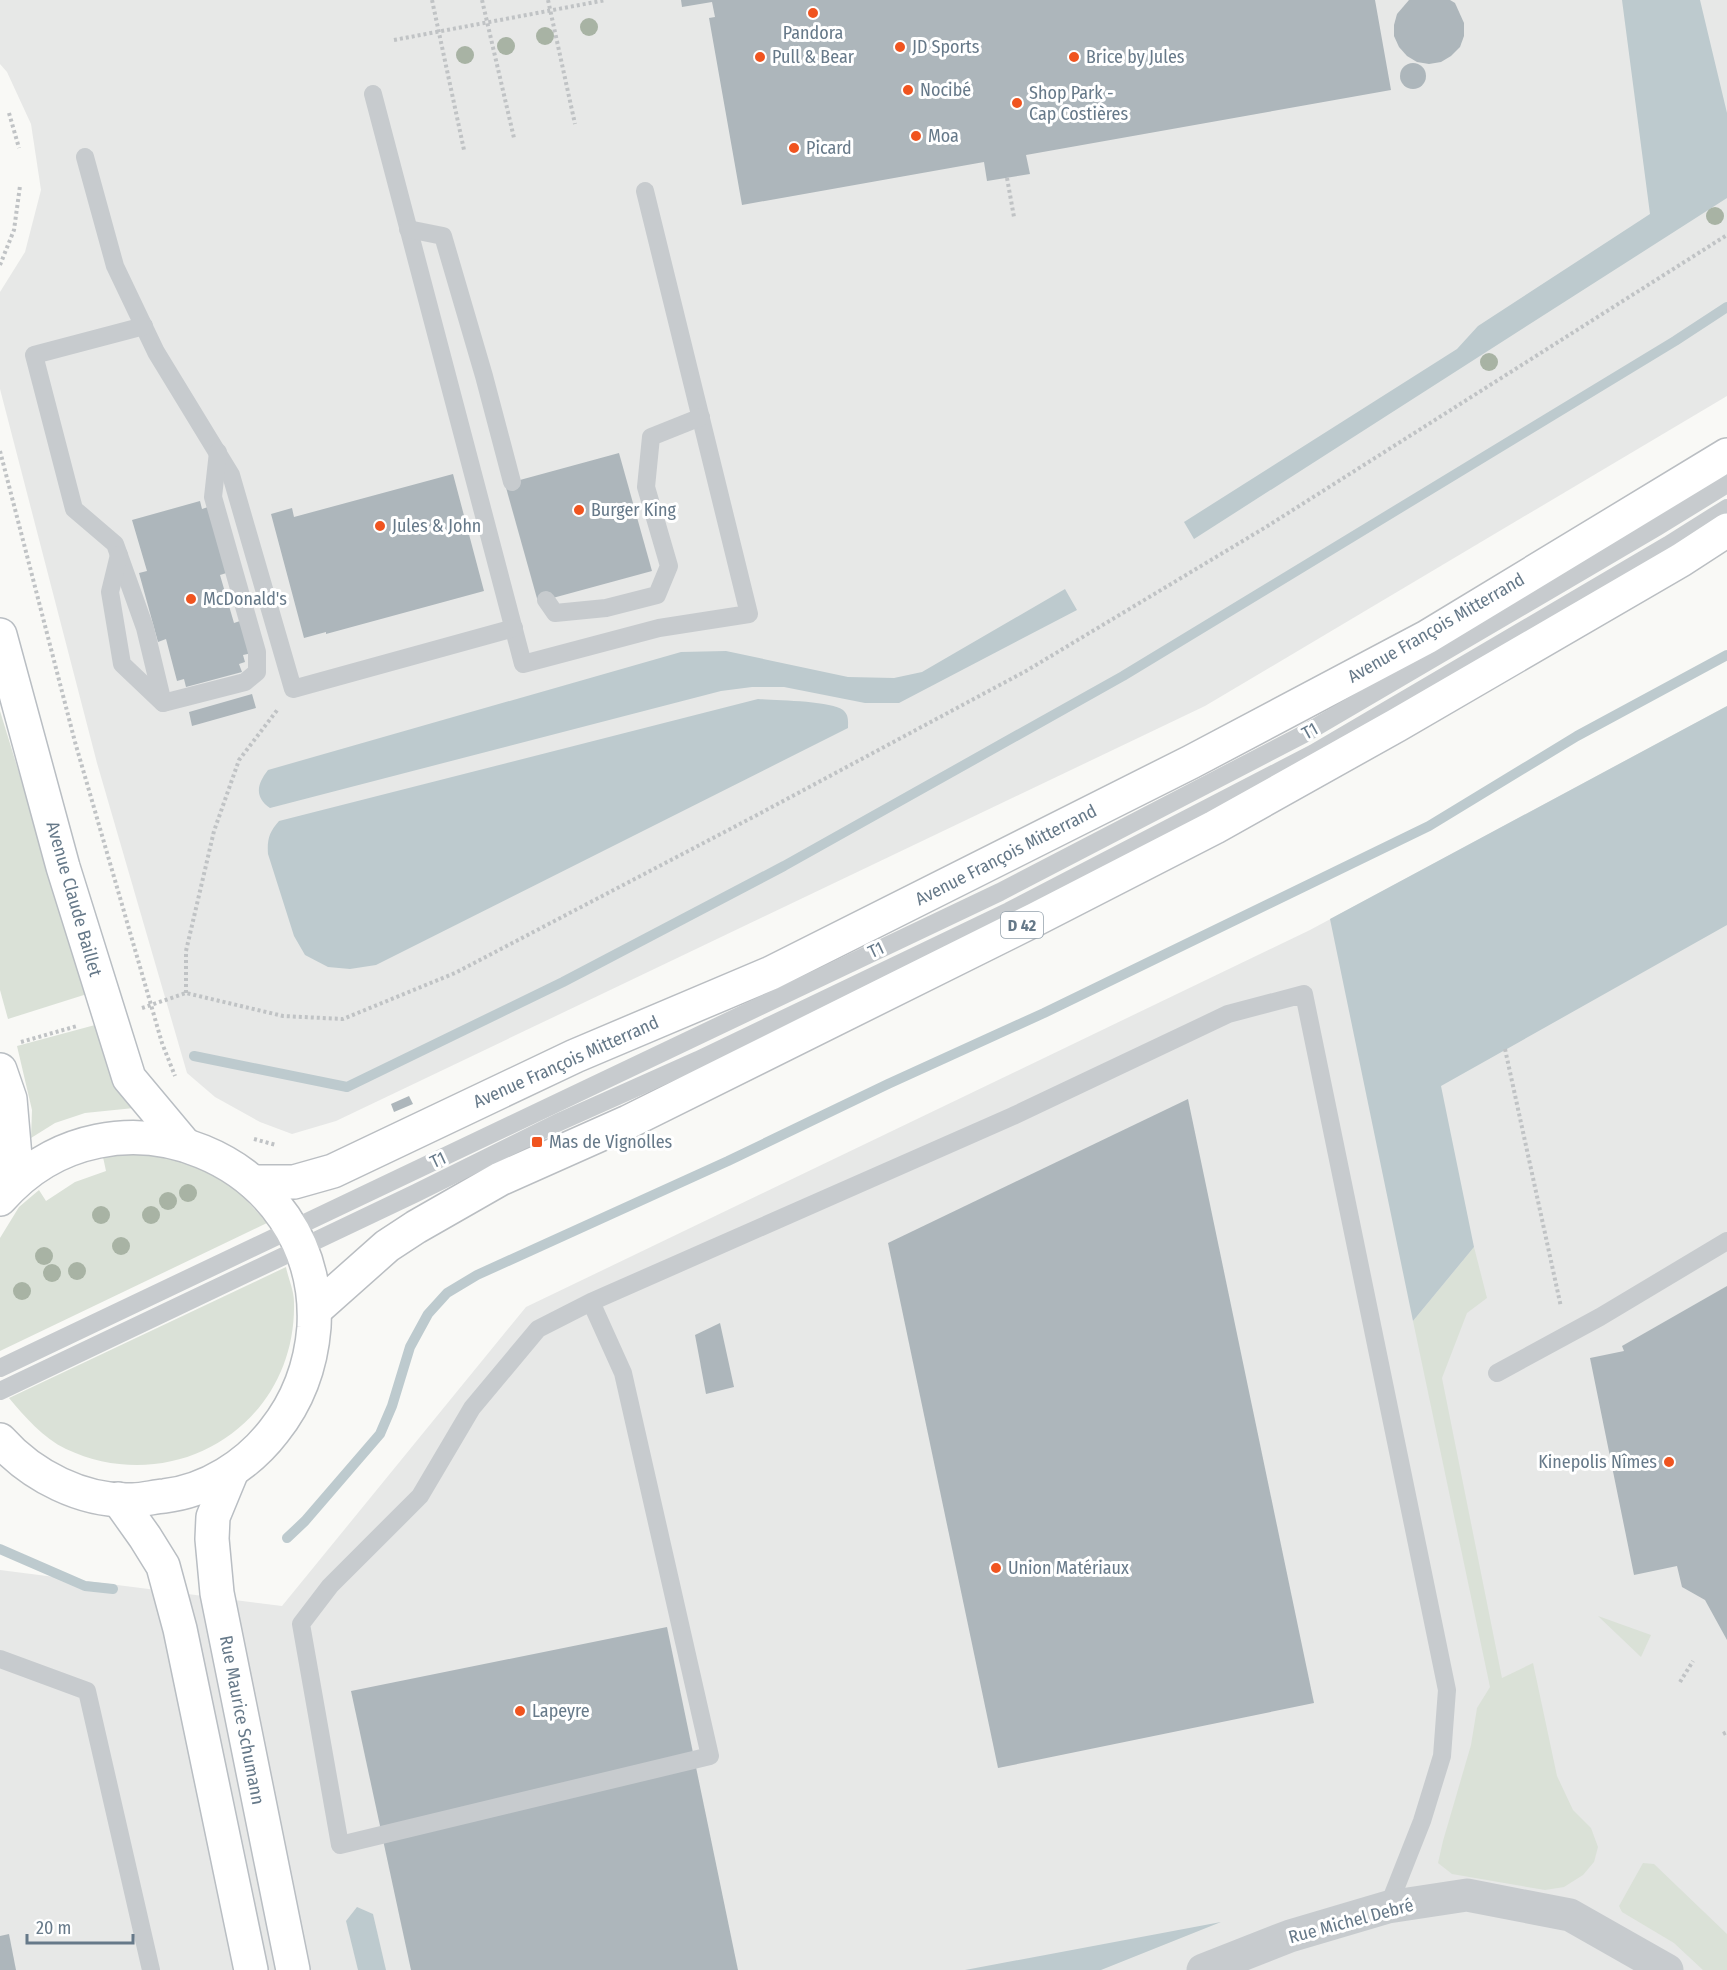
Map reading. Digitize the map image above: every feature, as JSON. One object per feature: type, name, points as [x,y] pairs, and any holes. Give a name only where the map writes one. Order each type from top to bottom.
[{"type":"main road","name":"Avenue François Mitterrand","points":[[253,1182],[294,1182],[333,1171],[576,1056],[782,968],[1191,762],[1427,637],[1727,455]]},
{"type":"main road","name":"D 42","points":[[315,1310],[387,1246],[500,1179],[628,1122],[1036,919],[1215,827],[1397,725],[1681,560],[1727,530]]},
{"type":"main road","name":"Avenue Claude Baillet","points":[[0,635],[63,867],[129,1078],[185,1145]]},
{"type":"main road","points":[[0,1070],[10,1099],[8,1190]]},
{"type":"main road","points":[[3,1447],[35,1471],[91,1495],[133,1500],[181,1494],[232,1471],[262,1447],[285,1418],[303,1384],[312,1348],[315,1310],[310,1278],[296,1239],[276,1207],[253,1182],[225,1162],[185,1145],[134,1137],[81,1144],[62,1152],[8,1190]]},
{"type":"main road","name":"Rue Maurice Schumann","points":[[232,1471],[213,1517],[212,1539],[217,1593],[293,1970]]},
{"type":"main road","points":[[118,1500],[146,1536],[163,1566],[180,1629],[251,1970]]},
{"type":"street","name":"Rue Michel Debré","points":[[1203,1970],[1290,1936],[1388,1907],[1467,1895],[1570,1915],[1667,1970]]},
{"type":"lane","points":[[373,94],[523,664],[659,628],[749,614],[645,191]]},
{"type":"lane","points":[[85,157],[115,266],[156,352],[231,475],[292,689],[514,628]]},
{"type":"lane","points":[[408,229],[443,236],[512,482]]},
{"type":"lane","points":[[144,326],[34,355],[74,509],[115,544],[145,628],[163,703]]},
{"type":"lane","points":[[546,600],[555,613],[606,608],[657,594],[669,566],[646,487],[651,437],[701,417]]},
{"type":"lane","points":[[163,703],[246,682],[257,672],[257,652],[213,497],[218,452]]},
{"type":"lane","name":"T1","points":[[0,1391],[296,1239],[1000,892],[1304,734],[1647,534],[1727,484]]},
{"type":"lane","name":"T1","points":[[0,1368],[296,1239],[416,1193],[557,1123],[751,1034],[1059,885],[1314,753],[1627,570],[1727,508]]},
{"type":"lane","points":[[119,555],[110,592],[122,664],[163,703]]},
{"type":"lane","points":[[591,1302],[623,1373],[710,1756],[340,1845],[301,1624],[330,1586],[420,1496],[472,1408],[538,1329],[591,1302],[1013,1116],[1228,1014],[1304,994],[1447,1690],[1443,1756],[1422,1821],[1388,1907]]},
{"type":"lane","points":[[1497,1374],[1727,1241]]},
{"type":"lane","points":[[0,1659],[87,1690],[151,1970]]},
{"type":"path","points":[[432,0],[464,150]]},
{"type":"path","points":[[482,0],[514,138]]},
{"type":"path","points":[[548,0],[575,124]]},
{"type":"path","points":[[394,40],[606,0]]},
{"type":"path","points":[[9,113],[20,148]]},
{"type":"path","points":[[1007,178],[1014,217]]},
{"type":"path","points":[[0,265],[14,230],[20,186]]},
{"type":"path","points":[[152,1005],[186,993],[283,1016],[343,1019],[454,973],[1026,671],[1266,527],[1727,235]]},
{"type":"path","points":[[0,451],[75,742],[162,1043],[177,1081]]},
{"type":"path","points":[[186,993],[186,951],[214,831],[239,760],[292,689]]},
{"type":"path","points":[[19,1043],[109,1018]]},
{"type":"path","points":[[1505,1049],[1567,1335]]},
{"type":"path","points":[[246,1135],[255,1140],[286,1147]]},
{"type":"path","points":[[1680,1682],[1693,1662]]},
{"type":"shaded area","points":[[0,0],[1727,0],[1727,396],[1205,706],[336,1121],[292,1134],[260,1122],[215,1097],[187,1073],[97,763],[0,389],[0,292],[25,252],[41,190],[31,124],[7,72],[0,64]]},
{"type":"shaded area","points":[[1622,0],[1700,0],[1727,113],[1727,198],[1194,539],[1184,522],[1457,349],[1478,326],[1650,214]]},
{"type":"shaded area","points":[[1065,589],[1077,610],[899,703],[865,703],[784,687],[752,687],[721,691],[270,808],[259,795],[261,780],[268,770],[681,652],[726,651],[848,677],[894,678],[922,672]]},
{"type":"shaded area","points":[[758,699],[837,707],[846,714],[848,728],[376,965],[350,969],[328,967],[305,955],[294,936],[268,854],[269,836],[279,821]]},
{"type":"shaded area","points":[[1727,706],[1727,1970],[0,1970],[0,1570],[282,1606],[526,1307],[1310,930]]},
{"type":"shaded area","points":[[1727,706],[1727,925],[1441,1086],[1474,1247],[1413,1321],[1330,919]]},
{"type":"shaded area","points":[[0,711],[87,994],[8,1019],[0,990]]},
{"type":"shaded area","points":[[95,1025],[134,1108],[85,1113],[55,1123],[31,1138],[32,1110],[17,1046]]},
{"type":"shaded area","points":[[148,1153],[194,1163],[235,1187],[267,1223],[0,1351],[0,1238],[19,1207],[39,1190],[46,1201],[75,1182],[106,1171],[103,1157]]},
{"type":"shaded area","points":[[1474,1247],[1487,1298],[1467,1313],[1442,1378],[1502,1678],[1533,1663],[1557,1776],[1573,1810],[1591,1828],[1598,1847],[1594,1862],[1583,1875],[1564,1887],[1545,1890],[1452,1874],[1438,1863],[1471,1745],[1477,1708],[1490,1687],[1413,1321]]},
{"type":"shaded area","points":[[286,1267],[294,1302],[290,1345],[275,1384],[252,1416],[222,1440],[187,1457],[148,1465],[107,1462],[66,1449],[42,1433],[9,1398]]},
{"type":"shaded area","points":[[1598,1616],[1651,1635],[1641,1657]]},
{"type":"shaded area","points":[[1643,1863],[1654,1864],[1727,1934],[1727,1970],[1703,1970],[1674,1943],[1622,1912],[1619,1906]]},
{"type":"shaded area","points":[[357,1907],[373,1914],[386,1970],[358,1970],[346,1921]]},
{"type":"shaded area","points":[[1221,1922],[1101,1970],[965,1970]]},
{"type":"building","name":"Shop Park - Cap Costières","points":[[681,0],[1375,0],[1391,90],[1026,155],[1030,174],[987,181],[984,162],[742,205],[709,18],[715,17],[712,2],[682,7]]},
{"type":"building","points":[[1409,0],[1450,0],[1455,3],[1464,23],[1464,36],[1460,47],[1451,56],[1441,62],[1429,64],[1417,62],[1399,47],[1394,36],[1394,25],[1397,14]]},
{"type":"building","points":[[1413,63],[1422,67],[1426,76],[1422,85],[1413,89],[1404,85],[1400,76],[1404,67]]},
{"type":"building","points":[[619,453],[652,571],[538,602],[505,484]]},
{"type":"building","points":[[453,474],[484,591],[304,638],[271,514],[292,508],[294,517]]},
{"type":"building","name":"McDonald's","points":[[200,501],[202,509],[211,506],[233,571],[220,575],[234,623],[246,619],[252,653],[243,655],[245,662],[239,664],[242,672],[186,687],[184,679],[177,681],[166,639],[158,642],[139,573],[147,571],[132,520]]},
{"type":"building","points":[[252,694],[256,708],[192,726],[189,712]]},
{"type":"building","points":[[409,1096],[413,1104],[394,1112],[391,1104]]},
{"type":"building","points":[[1188,1099],[1314,1703],[998,1768],[888,1243]]},
{"type":"building","name":"Kinepolis Nîmes","points":[[1727,1286],[1727,1640],[1705,1600],[1682,1587],[1677,1566],[1634,1575],[1590,1358],[1624,1351],[1622,1346]]},
{"type":"building","points":[[720,1323],[734,1387],[706,1394],[695,1335]]},
{"type":"building","points":[[667,1627],[738,1970],[411,1970],[351,1691]]},
{"type":"building","points":[[9,1934],[16,1970],[0,1970],[0,1936]]},
{"type":"waterway","points":[[194,1056],[347,1087],[563,982],[784,866],[1123,676],[1675,341],[1727,307]]},
{"type":"waterway","points":[[287,1538],[305,1521],[380,1434],[392,1406],[410,1347],[428,1314],[447,1293],[477,1275],[1044,1013],[1429,826],[1577,736],[1727,655]]},
{"type":"waterway","points":[[0,1549],[85,1586],[113,1589]]},
{"type":"place","name":"Pandora","points":[[813,13]]},
{"type":"place","name":"JD Sports","points":[[900,47]]},
{"type":"place","name":"Pull & Bear","points":[[760,57]]},
{"type":"place","name":"Brice by Jules","points":[[1074,57]]},
{"type":"place","name":"Nocibé","points":[[908,90]]},
{"type":"place","name":"Shop Park - Cap Costières","points":[[1017,103]]},
{"type":"place","name":"Moa","points":[[916,136]]},
{"type":"place","name":"Picard","points":[[794,148]]},
{"type":"place","name":"Burger King","points":[[579,510]]},
{"type":"place","name":"Jules & John","points":[[380,526]]},
{"type":"place","name":"McDonald's","points":[[191,599]]},
{"type":"place","name":"Mas de Vignolles","points":[[537,1142]]},
{"type":"place","name":"Kinepolis Nîmes","points":[[1669,1462]]},
{"type":"place","name":"Union Matériaux","points":[[996,1568]]},
{"type":"place","name":"Lapeyre","points":[[520,1711]]}]
